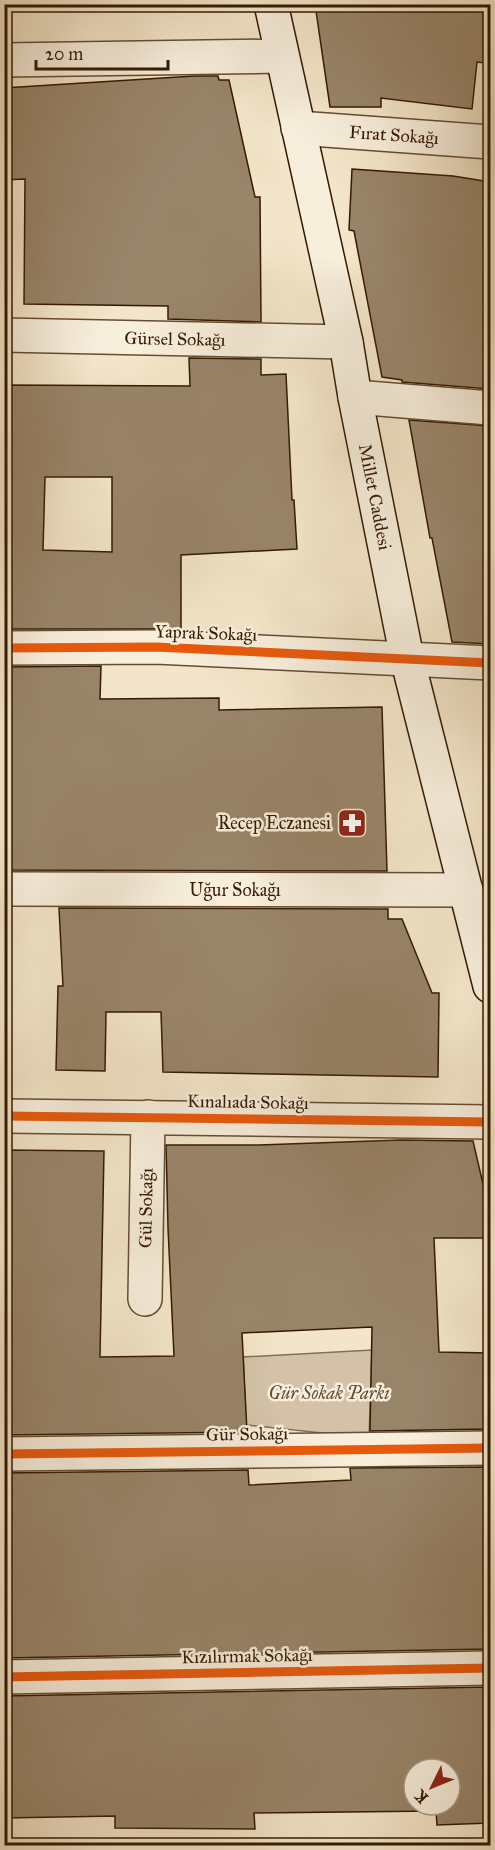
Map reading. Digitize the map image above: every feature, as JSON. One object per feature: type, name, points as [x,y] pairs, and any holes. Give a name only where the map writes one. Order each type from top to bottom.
[{"type":"street","name":"Millet Caddesi","points":[[271,4],[346,342],[406,657],[466,890],[482,922],[490,986]]},
{"type":"street","points":[[4,60],[282,56]]},
{"type":"street","name":"Fırat Sokağı","points":[[298,128],[490,142]]},
{"type":"street","name":"Gürsel Sokağı","points":[[4,336],[346,342]]},
{"type":"street","points":[[355,397],[490,408]]},
{"type":"street","name":"Yaprak Sokağı","points":[[4,648],[156,647],[406,657],[490,663]]},
{"type":"street","name":"Uğur Sokağı","points":[[4,889],[466,890]]},
{"type":"street","name":"Kınalıada Sokağı","points":[[4,1116],[490,1122]]},
{"type":"street","name":"Gül Sokağı","points":[[145,1299],[148,1117]]},
{"type":"street","name":"Gür Sokağı","points":[[4,1454],[490,1448]]},
{"type":"street","name":"Kızılırmak Sokağı","points":[[4,1677],[490,1668]]},
{"type":"green space","name":"Gür Sokak Parkı","points":[[372,1350],[369,1438],[246,1425],[243,1357]]},
{"type":"building","points":[[315,4],[490,4],[485,63],[477,62],[472,109],[381,98],[381,107],[330,107]]},
{"type":"building","points":[[218,76],[219,80],[229,80],[255,197],[260,197],[261,322],[168,319],[168,306],[24,304],[25,179],[4,180],[4,88]]},
{"type":"building","points":[[352,169],[453,176],[490,182],[490,389],[402,382],[402,380],[382,377],[354,231],[349,230]]},
{"type":"building","points":[[189,358],[261,359],[261,375],[286,374],[292,500],[294,500],[297,549],[181,555],[181,629],[4,629],[4,385],[190,386]],"holes":[[[45,477],[112,477],[112,552],[43,550]]]},
{"type":"building","points":[[409,420],[490,426],[490,644],[452,642],[432,538],[430,538]]},
{"type":"building","points":[[101,666],[100,699],[219,698],[219,710],[382,707],[387,871],[4,870],[4,667]]},
{"type":"building","points":[[59,908],[388,909],[388,919],[402,919],[432,993],[439,993],[438,1077],[163,1072],[161,1012],[106,1012],[105,1071],[56,1070],[58,986],[63,986]]},
{"type":"building","points":[[401,1140],[473,1141],[490,1214],[490,1238],[434,1238],[439,1352],[490,1353],[490,1429],[370,1431],[372,1327],[242,1333],[247,1432],[4,1435],[4,1150],[104,1151],[100,1357],[174,1356],[166,1145],[259,1145]]},
{"type":"building","points":[[490,1467],[490,1649],[4,1658],[4,1473],[248,1470],[249,1485],[351,1480],[350,1468]]},
{"type":"building","points":[[490,1687],[490,1823],[437,1825],[436,1817],[462,1817],[462,1757],[402,1757],[402,1811],[254,1813],[255,1829],[115,1828],[115,1816],[4,1818],[4,1696]]},
{"type":"cycle path","points":[[4,648],[156,647],[490,663]]},
{"type":"cycle path","points":[[4,1116],[490,1122]]},
{"type":"cycle path","points":[[4,1454],[490,1448]]},
{"type":"cycle path","points":[[4,1677],[490,1668]]},
{"type":"place","name":"Recep Eczanesi","points":[[352,823]]}]
